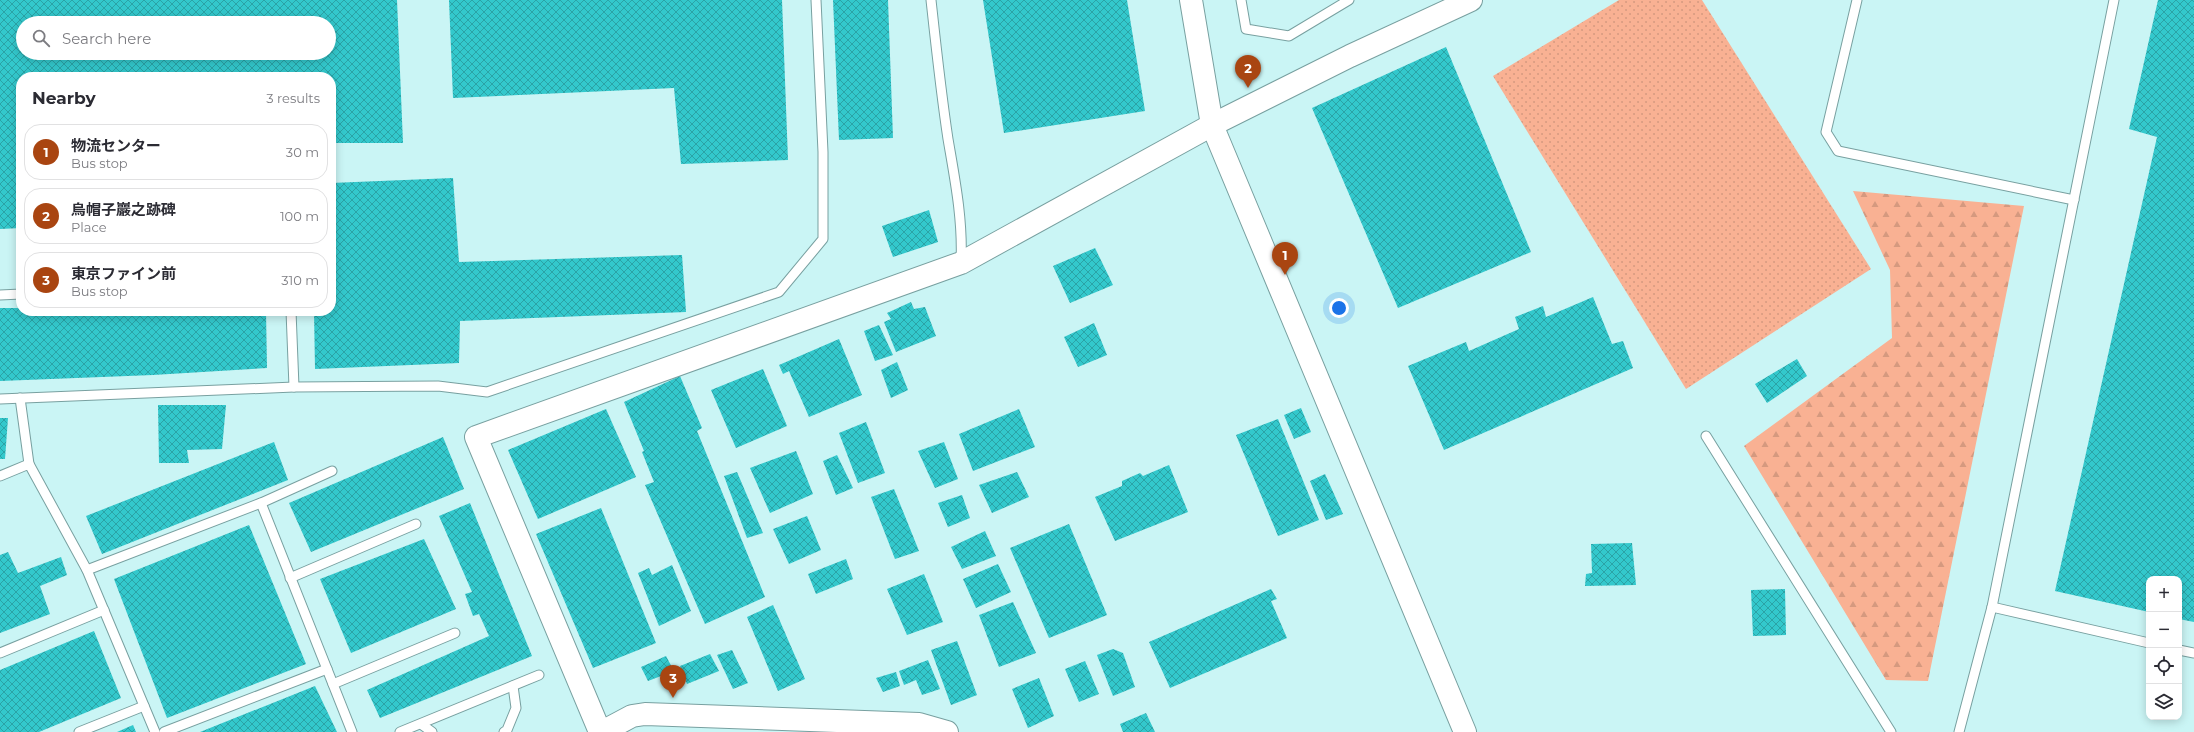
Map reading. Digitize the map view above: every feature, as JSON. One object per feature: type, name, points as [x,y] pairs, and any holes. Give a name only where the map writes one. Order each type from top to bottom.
[{"type":"street","points":[[1191,0],[1212,125],[1465,732]]},
{"type":"street","points":[[947,732],[919,724],[803,726],[645,714],[632,716],[601,732],[476,438],[961,262],[1212,125],[1350,56],[1471,0]]},
{"type":"lane","points":[[0,398],[294,387],[438,386],[487,392],[779,292],[823,239],[823,152],[816,0]]},
{"type":"lane","points":[[931,0],[948,138],[958,194],[962,240],[961,262]]},
{"type":"lane","points":[[1241,0],[1246,29],[1289,36],[1349,0]]},
{"type":"lane","points":[[1857,0],[1826,132],[1838,151],[2074,200]]},
{"type":"lane","points":[[1959,732],[1992,607],[2114,0]]},
{"type":"lane","points":[[0,295],[16,294]]},
{"type":"lane","points":[[291,316],[294,387]]},
{"type":"lane","points":[[20,398],[29,464],[87,570],[155,732]]},
{"type":"lane","points":[[1706,436],[1891,732]]},
{"type":"lane","points":[[0,476],[29,464]]},
{"type":"lane","points":[[87,570],[261,503],[332,472]]},
{"type":"lane","points":[[261,503],[352,732]]},
{"type":"lane","points":[[290,578],[416,524]]},
{"type":"lane","points":[[1992,607],[2146,642]]},
{"type":"lane","points":[[0,653],[104,610]]},
{"type":"lane","points":[[333,684],[455,633]]},
{"type":"lane","points":[[2182,651],[2194,654]]},
{"type":"lane","points":[[164,732],[327,669]]},
{"type":"lane","points":[[400,732],[539,675]]},
{"type":"lane","points":[[504,732],[507,730],[516,708],[513,686]]},
{"type":"lane","points":[[79,732],[144,706]]},
{"type":"lane","points":[[421,724],[432,732]]},
{"type":"green space","points":[[1619,0],[1702,0],[1871,269],[1686,389],[1493,76]]},
{"type":"green space","points":[[1853,191],[2024,206],[1928,681],[1886,680],[1744,446],[1892,338],[1890,270]]},
{"type":"building","points":[[0,0],[397,0],[403,143],[336,143],[336,72],[16,72],[16,228],[0,229]]},
{"type":"building","points":[[449,0],[782,0],[788,160],[681,164],[674,88],[453,98]]},
{"type":"building","points":[[833,0],[888,0],[893,138],[839,140]]},
{"type":"building","points":[[983,0],[1127,0],[1145,111],[1004,133]]},
{"type":"building","points":[[2158,0],[2194,0],[2194,622],[2182,620],[2182,576],[2146,576],[2146,611],[2055,591],[2157,137],[2129,129]]},
{"type":"building","points":[[1446,47],[1531,252],[1398,308],[1312,108]]},
{"type":"building","points":[[453,178],[459,262],[682,255],[686,312],[460,321],[459,363],[315,369],[314,316],[336,316],[336,183]]},
{"type":"building","points":[[929,210],[938,242],[893,257],[882,226]]},
{"type":"building","points":[[1095,248],[1113,285],[1070,303],[1053,266]]},
{"type":"building","points":[[1593,297],[1612,344],[1623,341],[1633,368],[1444,450],[1408,366],[1466,342],[1469,351],[1519,329],[1515,317],[1543,306],[1546,317]]},
{"type":"building","points":[[911,302],[914,309],[925,307],[936,336],[896,352],[884,322],[891,319],[887,313]]},
{"type":"building","points":[[0,308],[16,308],[16,316],[266,316],[267,368],[153,375],[0,381]]},
{"type":"building","points":[[1094,323],[1107,355],[1078,367],[1064,337]]},
{"type":"building","points":[[879,325],[893,355],[875,361],[864,331]]},
{"type":"building","points":[[839,339],[862,395],[809,417],[789,371],[783,374],[779,365]]},
{"type":"building","points":[[1797,359],[1807,376],[1767,403],[1755,384]]},
{"type":"building","points":[[897,362],[908,390],[891,398],[881,370]]},
{"type":"building","points":[[763,369],[787,426],[736,448],[711,390]]},
{"type":"building","points":[[680,376],[702,428],[697,431],[765,597],[705,624],[645,485],[654,482],[642,452],[644,451],[624,402]]},
{"type":"building","points":[[158,405],[226,405],[222,449],[187,450],[189,463],[159,463]]},
{"type":"building","points":[[1301,408],[1311,432],[1294,439],[1284,415]]},
{"type":"building","points":[[606,409],[636,477],[538,519],[508,450]]},
{"type":"building","points":[[1019,409],[1035,447],[973,471],[959,434]]},
{"type":"building","points":[[0,418],[8,418],[5,459],[0,459]]},
{"type":"building","points":[[1278,419],[1319,520],[1278,536],[1236,435]]},
{"type":"building","points":[[866,422],[885,473],[858,483],[839,433]]},
{"type":"building","points":[[443,437],[464,489],[311,552],[289,503]]},
{"type":"building","points":[[274,442],[288,480],[102,554],[86,516]]},
{"type":"building","points":[[944,442],[958,479],[935,488],[918,451]]},
{"type":"building","points":[[796,451],[813,494],[770,513],[750,468]]},
{"type":"building","points":[[837,455],[853,488],[836,495],[823,461]]},
{"type":"building","points":[[1169,465],[1188,512],[1115,541],[1095,497],[1122,486],[1122,481],[1140,473],[1143,476]]},
{"type":"building","points":[[737,472],[763,533],[747,538],[724,476]]},
{"type":"building","points":[[1017,472],[1029,497],[992,513],[979,485]]},
{"type":"building","points":[[1325,474],[1343,514],[1326,520],[1310,481]]},
{"type":"building","points":[[894,489],[919,551],[895,559],[871,497]]},
{"type":"building","points":[[962,495],[970,518],[948,527],[938,503]]},
{"type":"building","points":[[470,503],[532,656],[380,718],[367,690],[489,636],[479,614],[473,616],[465,594],[472,592],[439,516]]},
{"type":"building","points":[[601,508],[656,643],[593,668],[536,534]]},
{"type":"building","points":[[807,516],[821,550],[789,564],[773,529]]},
{"type":"building","points":[[1069,524],[1107,615],[1049,638],[1010,548]]},
{"type":"building","points":[[249,525],[306,664],[167,718],[114,579]]},
{"type":"building","points":[[985,531],[996,556],[962,569],[951,547]]},
{"type":"building","points":[[424,539],[456,609],[351,653],[320,579]]},
{"type":"building","points":[[1632,543],[1636,585],[1585,586],[1586,574],[1592,573],[1591,544]]},
{"type":"building","points":[[8,552],[18,573],[61,557],[67,575],[40,586],[50,614],[0,633],[0,555]]},
{"type":"building","points":[[846,559],[853,579],[816,594],[808,574]]},
{"type":"building","points":[[998,564],[1011,592],[976,608],[963,579]]},
{"type":"building","points":[[672,565],[691,611],[659,626],[638,573],[649,568],[652,575]]},
{"type":"building","points":[[924,574],[943,622],[907,635],[887,589]]},
{"type":"building","points":[[1271,589],[1277,599],[1271,601],[1287,638],[1170,688],[1149,642]]},
{"type":"building","points":[[1785,589],[1786,635],[1753,636],[1751,590]]},
{"type":"building","points":[[1013,602],[1036,653],[999,667],[979,615]]},
{"type":"building","points":[[773,605],[805,679],[778,691],[747,617]]},
{"type":"building","points":[[94,631],[121,698],[39,732],[0,732],[0,670]]},
{"type":"building","points":[[957,641],[977,695],[951,705],[931,650]]},
{"type":"building","points":[[1113,649],[1123,653],[1135,687],[1113,696],[1097,655]]},
{"type":"building","points":[[732,650],[748,683],[733,689],[717,655]]},
{"type":"building","points":[[710,654],[719,671],[687,684],[680,666]]},
{"type":"building","points":[[666,656],[674,671],[648,681],[641,667]]},
{"type":"building","points":[[928,660],[940,689],[922,695],[916,680],[904,685],[899,671]]},
{"type":"building","points":[[1085,661],[1099,694],[1079,702],[1065,669]]},
{"type":"building","points":[[896,672],[900,686],[883,692],[876,678]]},
{"type":"building","points":[[1039,678],[1054,716],[1028,728],[1012,689]]},
{"type":"building","points":[[315,686],[337,732],[200,732]]},
{"type":"building","points":[[1146,713],[1155,732],[1123,732],[1120,724]]},
{"type":"building","points":[[133,725],[136,732],[117,732]]},
{"type":"place","name":"烏帽子巖之跡碑","points":[[1248,88]]},
{"type":"place","name":"物流センター","points":[[1285,275]]},
{"type":"place","name":"東京ファイン前","points":[[673,698]]}]
